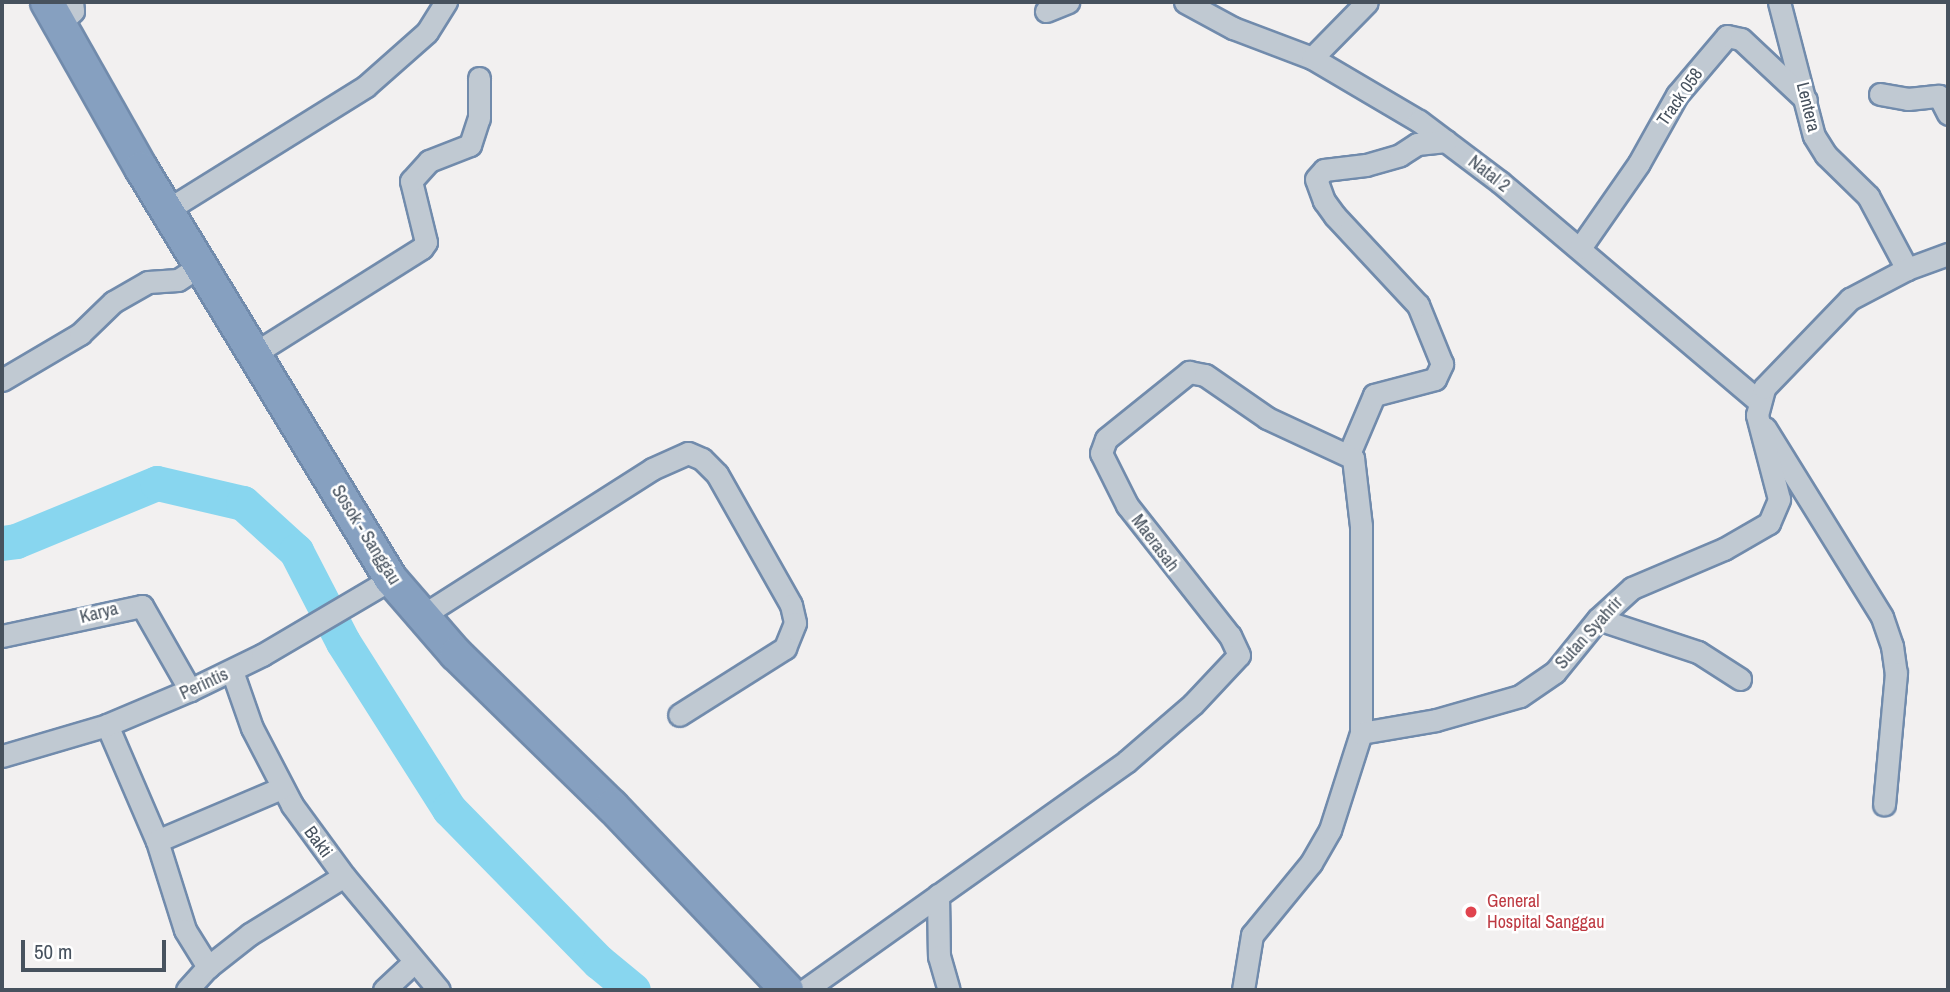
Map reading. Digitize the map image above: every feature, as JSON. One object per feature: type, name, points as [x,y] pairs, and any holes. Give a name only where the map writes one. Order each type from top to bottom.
[{"type":"highway","name":"Sosok - Sanggau","points":[[59,9],[167,210],[391,579],[421,617],[612,806],[787,990]]},
{"type":"street","points":[[167,210],[366,86],[427,32],[446,2]]},
{"type":"street","points":[[1046,11],[1069,2]]},
{"type":"street","name":"Natal 2","points":[[1186,2],[1233,28],[1312,58],[1446,141],[1580,248],[1757,408],[1876,608],[1892,646],[1896,673],[1884,804]]},
{"type":"street","points":[[1312,58],[1367,2]]},
{"type":"street","name":"Lentera","points":[[1779,2],[1819,146],[1868,197],[1907,269]]},
{"type":"street","name":"Track 058","points":[[1580,248],[1639,163],[1677,95],[1727,36],[1741,39],[1806,100]]},
{"type":"street","points":[[255,353],[422,248],[426,242],[411,181],[429,161],[464,150],[476,136],[479,78]]},
{"type":"street","points":[[1880,94],[1908,99],[1938,96],[1948,114]]},
{"type":"street","points":[[1243,990],[1252,935],[1311,863],[1331,830],[1361,733],[1361,526],[1357,469],[1349,454],[1374,395],[1435,379],[1442,365],[1418,304],[1335,216],[1324,201],[1316,179],[1324,170],[1366,165],[1400,155],[1417,144],[1446,141]]},
{"type":"street","points":[[1757,408],[1764,388],[1830,316],[1873,285],[1948,254]]},
{"type":"street","points":[[2,380],[80,334],[113,302],[148,282],[178,280],[201,265]]},
{"type":"street","name":"Maerasah","points":[[805,990],[1127,761],[1193,704],[1238,655],[1230,636],[1127,505],[1101,453],[1106,439],[1189,372],[1205,375],[1266,418],[1349,454]]},
{"type":"street","name":"Sutan Syahrir","points":[[1361,733],[1436,720],[1520,696],[1555,672],[1598,619],[1632,588],[1724,549],[1769,523],[1779,499],[1757,408]]},
{"type":"street","points":[[421,617],[652,469],[688,453],[702,459],[717,474],[791,605],[795,623],[793,637],[785,648],[679,715]]},
{"type":"street","name":"Perintis","points":[[2,756],[107,725],[190,691],[299,635],[391,579]]},
{"type":"street","name":"Karya","points":[[2,636],[142,606],[190,691]]},
{"type":"street","points":[[1598,619],[1698,652],[1740,679]]},
{"type":"street","name":"Bakti","points":[[232,671],[281,788],[344,876],[439,990]]},
{"type":"street","points":[[107,725],[157,841],[185,930],[208,967]]},
{"type":"street","points":[[157,841],[281,788]]},
{"type":"street","points":[[187,990],[208,967],[250,934],[344,876]]},
{"type":"street","points":[[938,895],[939,956],[949,990]]},
{"type":"street","points":[[384,990],[414,962]]},
{"type":"waterway","points":[[2,543],[16,541],[157,483],[243,503],[296,551],[343,642],[449,809],[599,962],[633,990]]},
{"type":"place","name":"General Hospital Sanggau","points":[[1471,912]]}]
